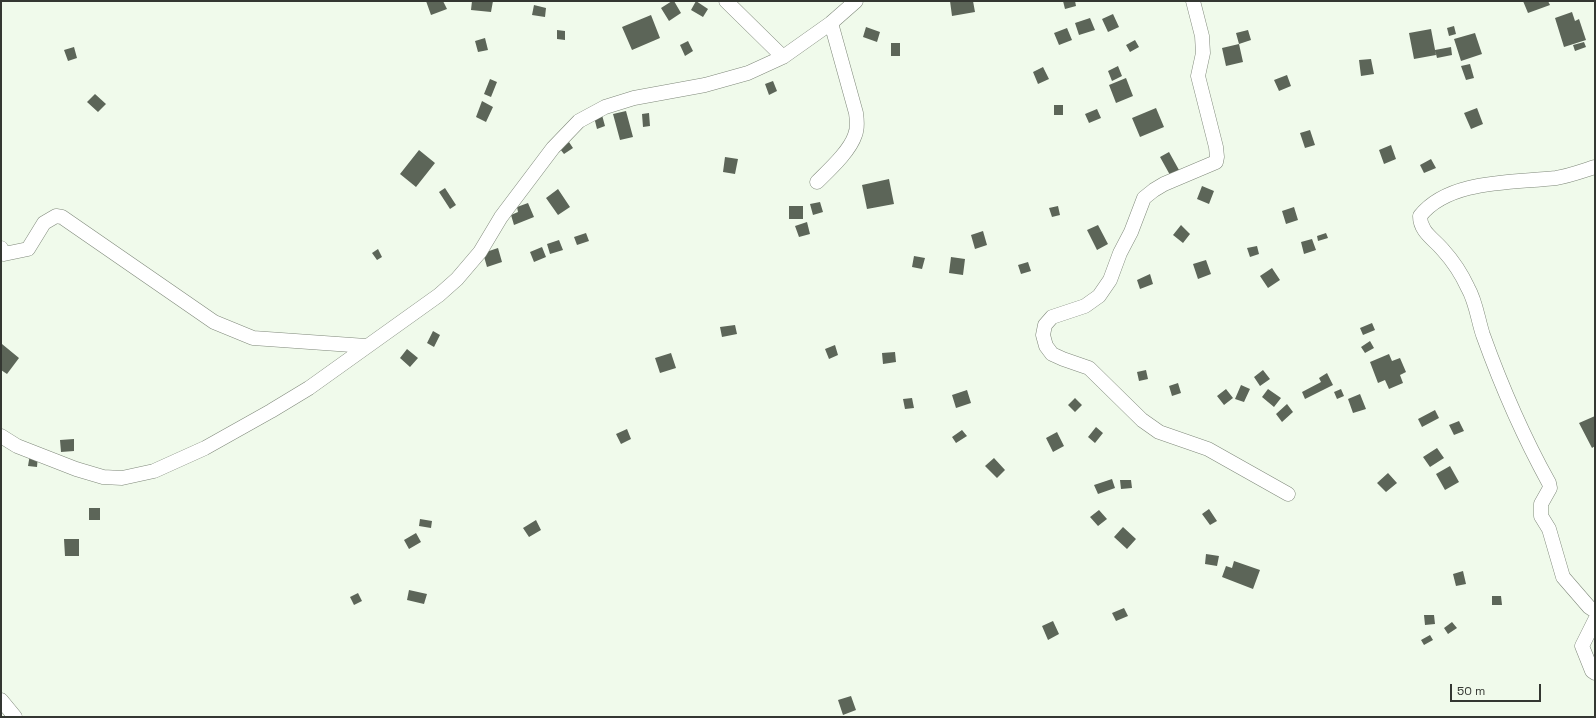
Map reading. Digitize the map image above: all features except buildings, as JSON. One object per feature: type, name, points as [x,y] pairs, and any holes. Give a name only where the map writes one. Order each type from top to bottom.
[{"type":"street","points":[[726,1],[783,57]]},
{"type":"street","points":[[1,436],[17,446],[103,478],[122,478],[154,471],[205,448],[271,411],[308,388],[439,295],[457,279],[480,252],[501,218],[553,148],[579,122],[605,107],[634,98],[706,85],[748,74],[783,57],[831,23],[856,1]]},
{"type":"street","points":[[1193,1],[1203,53],[1198,76],[1216,147],[1216,162],[1164,184],[1144,198],[1110,280],[1099,296],[1085,306],[1052,317],[1045,325],[1043,334],[1046,346],[1052,354],[1089,368],[1142,420],[1159,432],[1208,449],[1288,494]]},
{"type":"street","points":[[817,182],[844,153],[855,136],[857,124],[856,113],[831,23]]},
{"type":"street","points":[[1595,167],[1558,177],[1496,183],[1464,189],[1448,195],[1431,205],[1420,216],[1420,223],[1423,228],[1454,263],[1469,290],[1483,334],[1512,407],[1528,443],[1549,483],[1550,488],[1540,504],[1541,516],[1549,529],[1563,577],[1589,607],[1595,611]]},
{"type":"street","points":[[1,248],[4,254],[28,249],[44,222],[56,216],[62,217],[214,322],[253,338],[366,346]]},
{"type":"street","points":[[1595,620],[1582,646],[1592,671],[1595,673]]},
{"type":"street","points":[[1,700],[15,717]]}]
